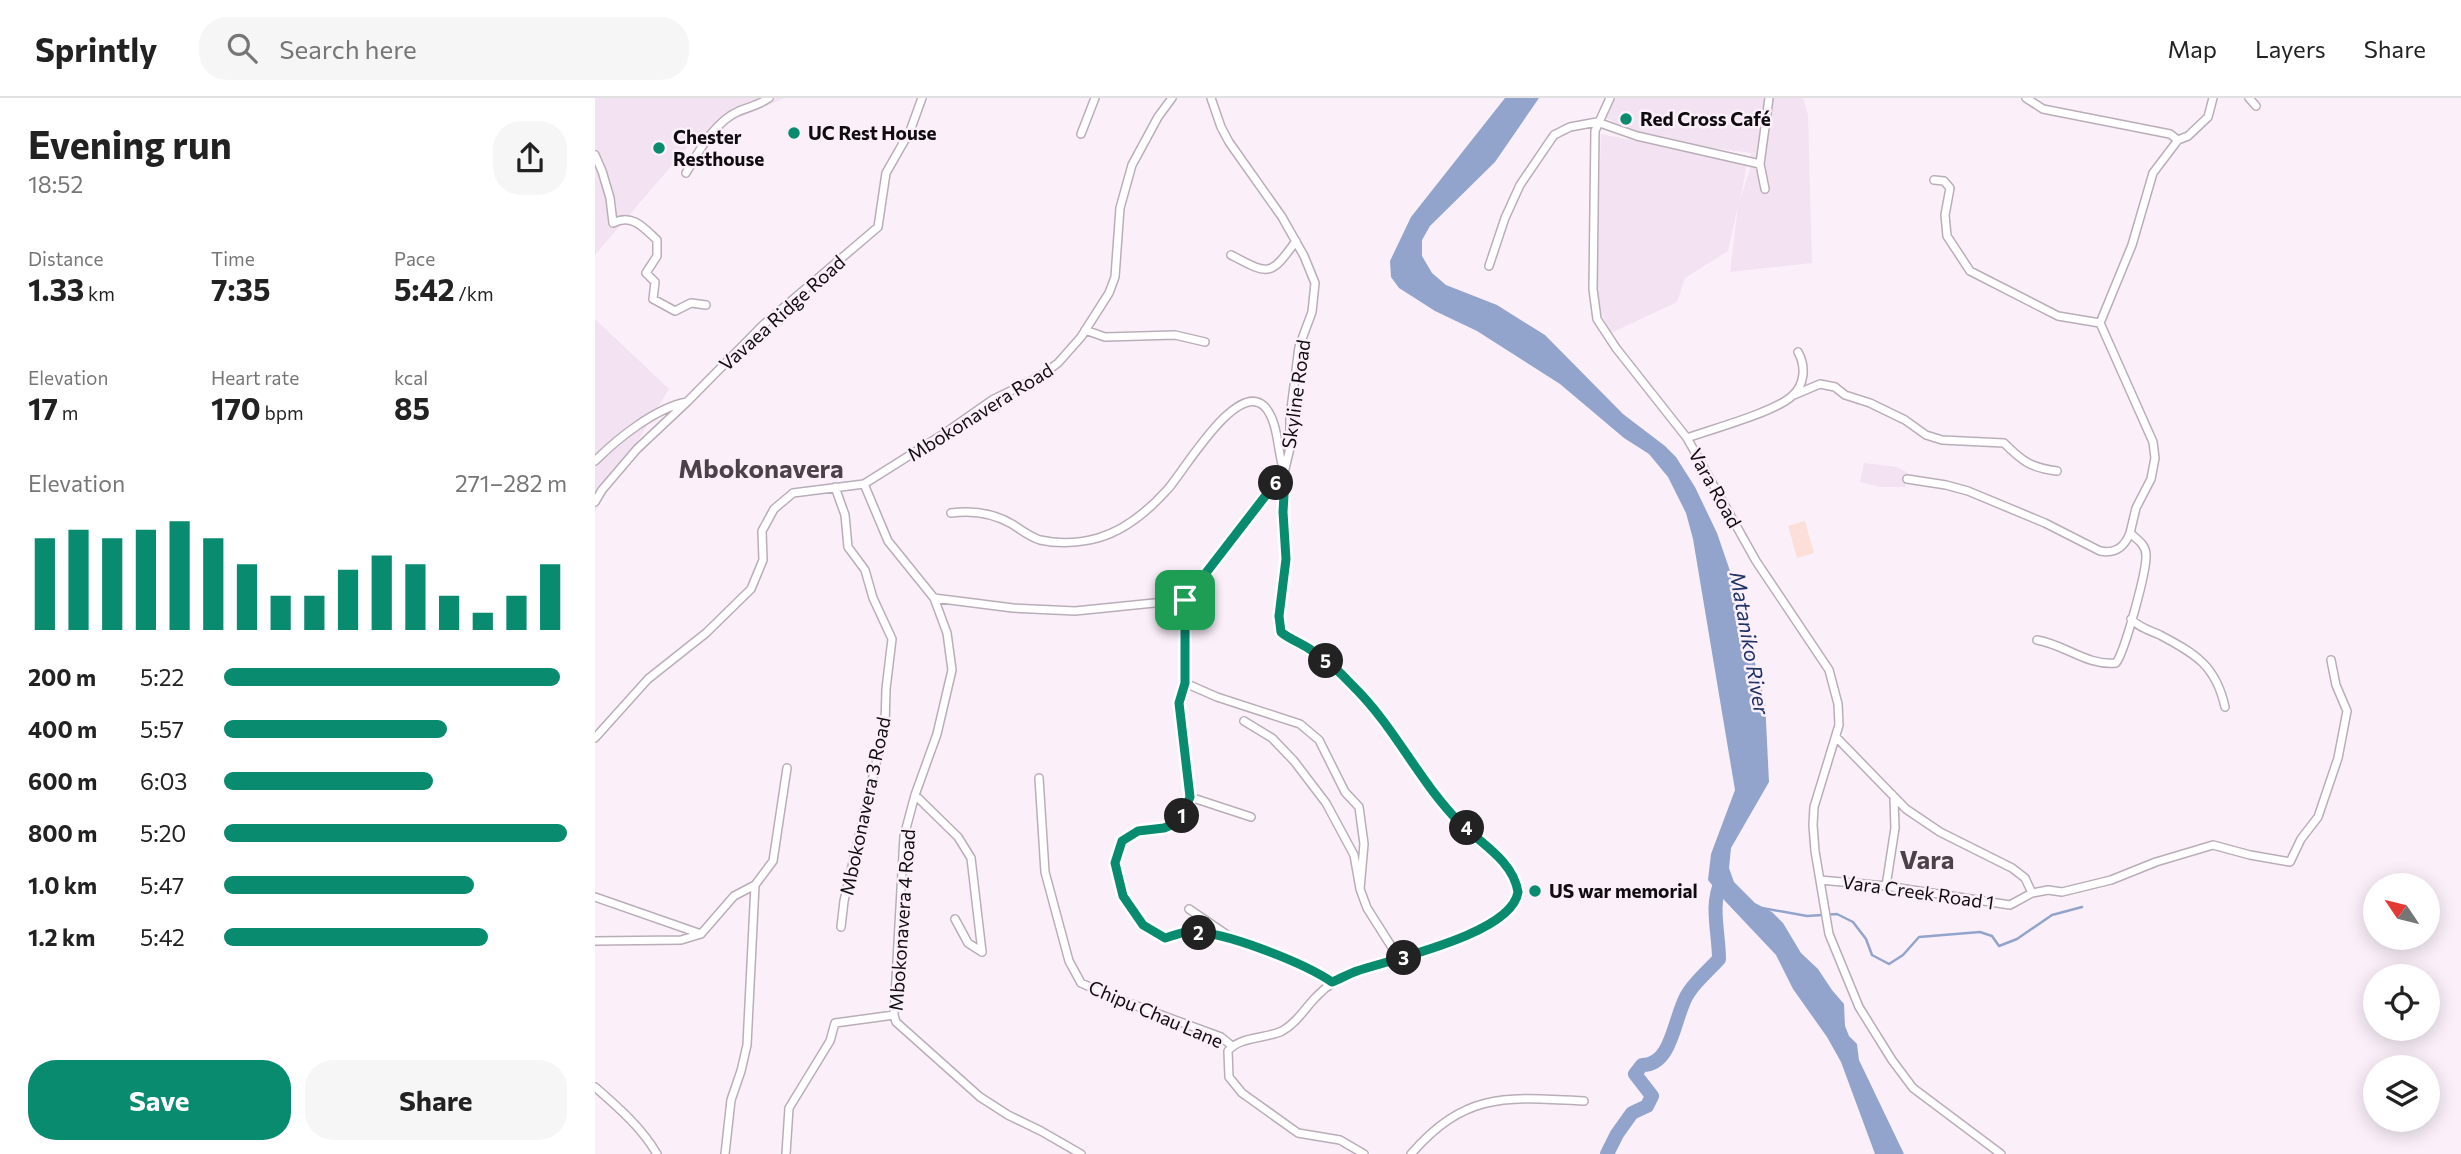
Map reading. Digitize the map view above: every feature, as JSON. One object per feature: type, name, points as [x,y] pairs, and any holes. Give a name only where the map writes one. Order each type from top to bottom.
[{"type":"street","points":[[686,173],[704,142],[721,124],[737,111],[752,108],[769,98]]},
{"type":"street","name":"Vavaea Ridge Road","points":[[595,502],[623,463],[688,402],[763,325],[878,226],[886,173],[910,131],[922,98]]},
{"type":"street","points":[[1081,134],[1095,98]]},
{"type":"street","name":"Mbokonavera Road","points":[[863,484],[992,400],[1039,377],[1058,363],[1085,330],[1109,293],[1115,277],[1120,208],[1132,165],[1158,117],[1172,98]]},
{"type":"street","name":"Skyline Road","points":[[1211,98],[1229,142],[1296,241],[1312,274],[1315,295],[1312,312],[1299,346],[1290,417],[1290,447],[1283,512],[1286,559],[1279,616],[1281,632],[1329,663],[1369,702],[1431,791],[1463,825],[1496,854],[1513,877],[1517,888],[1517,898],[1511,908],[1490,923],[1441,947],[1357,971],[1332,982],[1284,1030],[1232,1046]]},
{"type":"street","name":"Vara Road","points":[[1610,98],[1595,131],[1593,289],[1597,319],[1616,348],[1687,438],[1756,561],[1829,670],[1838,704],[1839,725],[1814,807],[1813,825],[1829,934],[1859,1007],[1913,1088],[2001,1154]]},
{"type":"street","points":[[1765,189],[1760,164],[1769,98]]},
{"type":"street","points":[[2026,98],[2043,109],[2170,134],[2178,141]]},
{"type":"street","points":[[1907,479],[1968,491],[2045,523],[2100,551],[2109,553],[2127,542],[2136,508],[2151,479],[2155,458],[2154,442],[2100,323],[2132,245],[2153,173],[2178,141],[2188,136],[2208,117],[2213,98]]},
{"type":"street","points":[[2249,98],[2256,106]]},
{"type":"street","points":[[1489,266],[1505,218],[1520,185],[1554,135],[1570,127],[1597,122],[1637,136],[1760,164]]},
{"type":"street","points":[[595,155],[610,198],[613,223],[619,220],[634,220],[657,240],[657,256],[646,273],[655,282],[653,299],[675,311],[691,303],[706,305]]},
{"type":"street","points":[[1934,180],[1944,181],[1950,188],[1945,215],[1947,236],[1970,271],[2058,316],[2100,323]]},
{"type":"street","points":[[1231,255],[1259,270],[1269,270],[1281,262],[1296,241]]},
{"type":"street","points":[[1085,330],[1105,337],[1175,335],[1205,342]]},
{"type":"street","points":[[1794,395],[1803,373],[1803,361],[1798,352]]},
{"type":"street","points":[[1687,438],[1780,405],[1794,395],[1821,384],[1835,387],[1845,395],[1870,403],[1905,420],[1926,435],[1942,440],[2004,443],[2019,458],[2037,469],[2057,471]]},
{"type":"street","points":[[951,513],[983,513],[1006,521],[1038,539],[1051,541],[1078,542],[1116,532],[1134,521],[1157,500],[1178,477],[1219,421],[1230,411],[1254,401],[1263,406],[1274,422],[1278,455],[1285,475],[1273,486],[1185,600],[1185,683],[1179,703],[1190,797],[1181,821],[1164,828],[1138,831],[1122,841],[1115,863],[1123,896],[1143,925],[1165,938],[1188,932],[1233,939]]},
{"type":"street","points":[[595,461],[607,449],[662,409],[688,402]]},
{"type":"street","points":[[595,738],[648,679],[706,633],[751,589],[763,560],[762,531],[774,509],[793,494],[863,484]]},
{"type":"street","name":"Mbokonavera 4 Road","points":[[863,484],[888,541],[934,598],[947,633],[952,670],[937,734],[915,795],[904,836],[894,1015],[896,1022],[979,1097],[1081,1154]]},
{"type":"street","name":"Mbokonavera 3 Road","points":[[835,487],[845,515],[848,547],[866,570],[873,598],[892,639],[885,725],[844,901],[841,927]]},
{"type":"street","points":[[2038,640],[2064,647],[2096,662],[2116,663],[2124,648],[2145,571],[2144,546],[2130,533]]},
{"type":"street","points":[[934,598],[1013,608],[1076,611],[1185,600]]},
{"type":"street","points":[[2131,619],[2144,629],[2179,646],[2214,674],[2225,707]]},
{"type":"street","name":"Vara Creek Road 1","points":[[1820,880],[1886,886],[2010,905],[2032,893],[2048,890],[2062,892],[2111,880],[2213,845],[2290,862],[2301,839],[2318,817],[2338,758],[2347,711],[2336,685],[2331,660]]},
{"type":"street","points":[[1185,683],[1217,697],[1300,724],[1319,740],[1345,792],[1359,807],[1364,844],[1360,889]]},
{"type":"street","points":[[1244,721],[1272,738],[1294,761],[1326,803],[1355,855],[1360,889],[1367,908],[1400,960]]},
{"type":"street","points":[[1837,738],[1906,809],[1940,832],[2012,868],[2025,878],[2032,893]]},
{"type":"street","points":[[595,941],[681,940],[701,934],[734,896],[755,885],[773,861],[787,768]]},
{"type":"street","name":"Chipu Chau Lane","points":[[1039,778],[1045,872],[1069,961],[1081,983],[1221,1037],[1232,1046]]},
{"type":"street","points":[[915,795],[958,837],[971,858],[982,951],[968,943],[955,919]]},
{"type":"street","points":[[1190,797],[1251,817]]},
{"type":"street","points":[[1886,886],[1895,828],[1894,799]]},
{"type":"street","points":[[725,1154],[731,1100],[747,1045],[755,885]]},
{"type":"street","points":[[595,897],[701,934]]},
{"type":"street","points":[[1189,909],[1233,939],[1319,973],[1332,982]]},
{"type":"street","points":[[786,1154],[789,1108],[830,1041],[835,1023],[894,1015]]},
{"type":"street","points":[[1232,1046],[1227,1057],[1229,1077],[1242,1093],[1298,1133],[1340,1140],[1364,1154]]},
{"type":"street","points":[[595,1087],[632,1121],[657,1154]]},
{"type":"street","points":[[1411,1154],[1430,1132],[1445,1121],[1480,1105],[1511,1097],[1584,1101]]},
{"type":"shaded area","points":[[595,98],[785,98],[697,136],[595,255]]},
{"type":"shaded area","points":[[1610,98],[1803,98],[1808,115],[1812,263],[1730,272],[1738,206],[1728,251],[1685,278],[1677,302],[1611,333],[1601,312],[1596,289],[1601,134],[1747,164],[1740,200],[1750,169],[1751,153],[1654,140],[1601,116]]},
{"type":"shaded area","points":[[595,319],[669,389],[595,512]]},
{"type":"shaded area","points":[[1864,463],[1897,467],[1908,473],[1905,487],[1880,487],[1860,482]]},
{"type":"shaded area","points":[[1805,521],[1814,553],[1797,558],[1788,526]]},
{"type":"water","name":"Mataniko River","points":[[1505,98],[1539,98],[1495,162],[1430,226],[1422,240],[1422,256],[1432,273],[1446,285],[1497,305],[1545,335],[1623,414],[1676,457],[1695,487],[1717,533],[1730,571],[1736,603],[1746,629],[1765,701],[1769,782],[1731,848],[1729,868],[1734,882],[1755,903],[1772,912],[1783,923],[1801,953],[1818,969],[1844,1004],[1845,1026],[1849,1036],[1857,1044],[1859,1060],[1904,1154],[1875,1154],[1841,1062],[1827,1037],[1793,989],[1776,955],[1708,880],[1711,854],[1735,790],[1693,539],[1686,513],[1668,477],[1649,454],[1624,438],[1560,384],[1477,331],[1435,311],[1399,288],[1391,277],[1390,261],[1411,217]]},
{"type":"waterway","points":[[1607,1154],[1632,1113],[1647,1106],[1652,1096],[1635,1074],[1642,1065],[1653,1063],[1661,1057],[1689,992],[1719,959],[1716,900],[1721,882]]},
{"type":"waterway","points":[[1762,908],[1807,916],[1837,914],[1853,922],[1866,939],[1872,955],[1889,964],[1903,955],[1919,937],[1980,932],[1992,936],[1999,946],[2017,939],[2052,915],[2082,907]]},
{"type":"place","name":"Red Cross Café","points":[[1626,119]]},
{"type":"place","name":"UC Rest House","points":[[794,133]]},
{"type":"place","name":"Chester Resthouse","points":[[659,148]]},
{"type":"place","name":"US war memorial","points":[[1535,891]]},
{"type":"district","name":"Mbokonavera","points":[[761,469]]},
{"type":"district","name":"Vara","points":[[1927,860]]},
{"type":"route","points":[[1285,478],[1283,512],[1286,559],[1279,616],[1281,632],[1319,655],[1369,702],[1431,791],[1463,825],[1496,854],[1516,882],[1517,898],[1511,908],[1490,923],[1441,947],[1357,971],[1332,982],[1319,973],[1233,939],[1188,932],[1165,938],[1143,925],[1123,896],[1115,863],[1122,841],[1138,831],[1164,828],[1181,821],[1190,797],[1179,703],[1185,683],[1185,600],[1273,486],[1285,478]]}]
